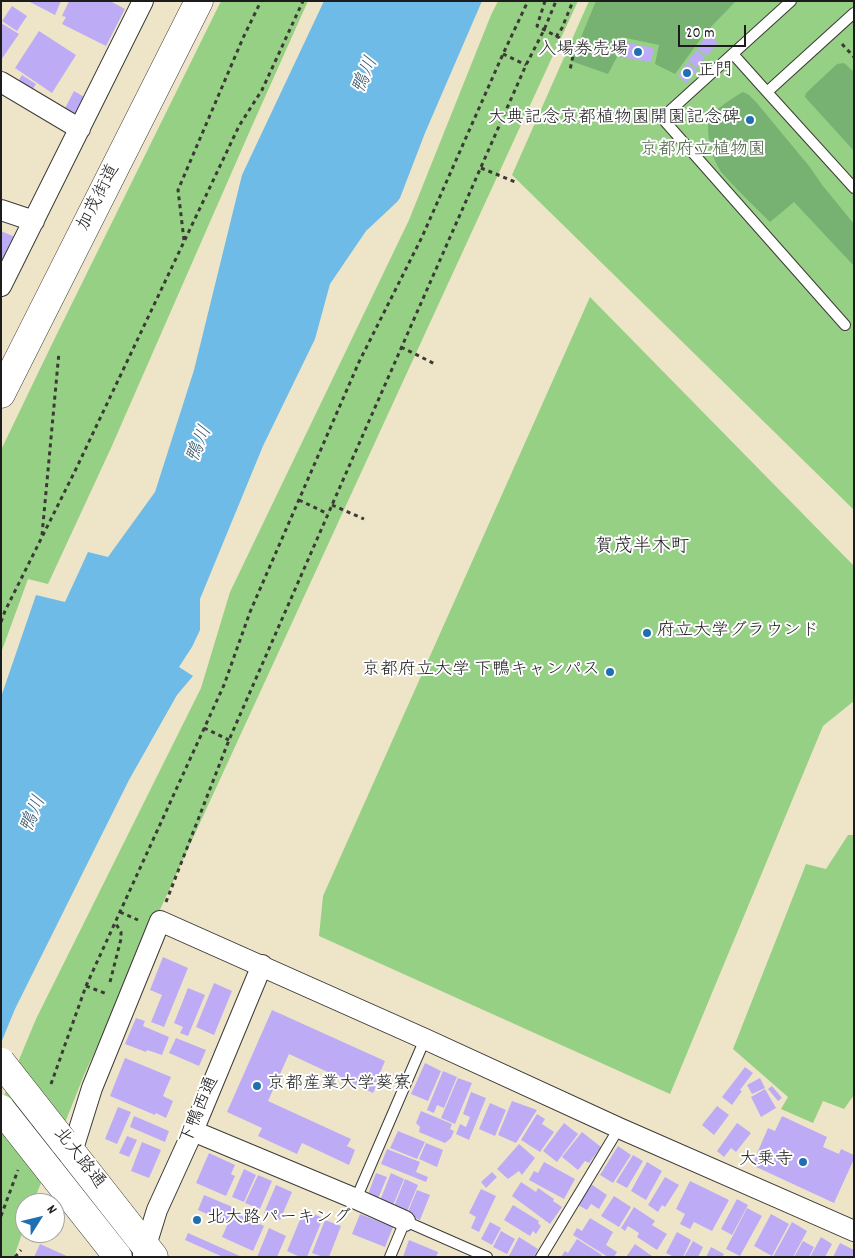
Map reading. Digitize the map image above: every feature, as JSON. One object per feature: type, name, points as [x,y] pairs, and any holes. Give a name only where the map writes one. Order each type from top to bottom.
[{"type":"main road","name":"加茂街道","points":[[1,394],[199,1]]},
{"type":"main road","name":"北大路通","points":[[1,1062],[68,1146],[147,1253]]},
{"type":"main road","name":"北大路通","points":[[1,1110],[118,1257]]},
{"type":"street","points":[[1,286],[143,1]]},
{"type":"street","points":[[1,82],[80,129]]},
{"type":"street","points":[[1,210],[34,221]]},
{"type":"street","points":[[68,1146],[160,922],[425,1038],[619,1128],[854,1231]]},
{"type":"street","name":"下鴨西通","points":[[147,1253],[157,1210],[193,1132],[262,966]]},
{"type":"street","points":[[193,1132],[405,1221]]},
{"type":"lane","points":[[791,1],[662,118],[845,325]]},
{"type":"lane","points":[[767,92],[854,13]]},
{"type":"lane","points":[[733,54],[854,188]]},
{"type":"lane","points":[[356,1199],[425,1038]]},
{"type":"lane","points":[[541,1257],[619,1128]]},
{"type":"lane","points":[[390,1257],[405,1221],[488,1257]]},
{"type":"path","points":[[184,240],[178,190],[260,1]]},
{"type":"path","points":[[1,622],[239,126],[262,90],[303,1]]},
{"type":"path","points":[[49,1088],[86,986],[224,685],[250,612],[359,362],[422,237],[528,1]]},
{"type":"path","points":[[545,1],[537,26],[575,46],[570,70]]},
{"type":"path","points":[[160,922],[229,740],[401,347],[556,1]]},
{"type":"path","points":[[556,36],[562,28],[573,1]]},
{"type":"path","points":[[503,54],[526,65]]},
{"type":"path","points":[[481,168],[518,183]]},
{"type":"path","points":[[401,347],[435,364]]},
{"type":"path","points":[[42,538],[59,352]]},
{"type":"path","points":[[299,500],[328,514]]},
{"type":"path","points":[[332,504],[364,519]]},
{"type":"path","points":[[1,616],[5,611]]},
{"type":"path","points":[[204,728],[229,740]]},
{"type":"path","points":[[120,912],[128,916]]},
{"type":"path","points":[[86,986],[104,993]]},
{"type":"path","points":[[1,1216],[18,1170]]},
{"type":"path","points":[[16,1257],[21,1250]]},
{"type":"green space","points":[[221,1],[308,1],[111,448],[48,584],[28,579],[1,653],[1,450]]},
{"type":"green space","points":[[498,1],[578,1],[84,1075],[37,1193],[15,1193],[15,1243],[19,1243],[14,1257],[1,1257],[1,1103],[36,1019],[201,688],[230,592],[409,220]]},
{"type":"green space","name":"京都府立植物園","points":[[589,1],[854,1],[854,510],[512,175]]},
{"type":"green space","points":[[596,1],[736,1],[705,33],[675,74],[655,64],[659,45],[621,37],[617,57],[608,74],[571,61]]},
{"type":"green space","points":[[844,63],[854,72],[854,151],[805,97],[806,93],[837,64]]},
{"type":"green space","points":[[743,92],[756,102],[854,224],[854,266],[794,202],[770,222],[722,173],[713,154],[708,124],[712,115],[720,107]]},
{"type":"green space","name":"府立大学グラウンド","points":[[590,297],[854,566],[854,701],[823,726],[670,1094],[319,936],[323,896]]},
{"type":"green space","points":[[848,835],[854,835],[854,1095],[844,1109],[823,1101],[813,1123],[781,1109],[788,1097],[733,1049],[806,864],[826,869]]},
{"type":"water","name":"鴨川","points":[[324,1],[482,1],[425,133],[400,198],[366,231],[330,284],[315,339],[263,446],[200,599],[200,630],[179,667],[193,676],[177,695],[129,780],[15,1009],[1,1043],[1,697],[36,595],[65,602],[88,552],[108,557],[155,492],[194,370],[242,175]]},
{"type":"building","points":[[28,1],[61,1],[55,15]]},
{"type":"building","points":[[69,1],[110,1],[125,9],[106,46],[62,24],[66,17],[62,16]]},
{"type":"building","points":[[12,6],[27,16],[17,31],[2,21]]},
{"type":"building","points":[[1,23],[19,34],[1,60]]},
{"type":"building","points":[[39,31],[76,55],[52,93],[15,68]]},
{"type":"building","points":[[708,34],[718,42],[707,56],[697,48]]},
{"type":"building","name":"入場券売場","points":[[624,42],[654,48],[651,62],[621,57]]},
{"type":"building","points":[[697,50],[705,57],[697,68],[688,61]]},
{"type":"building","name":"正門","points":[[687,63],[697,70],[687,83],[678,76]]},
{"type":"building","points":[[22,75],[36,84],[29,95],[15,86]]},
{"type":"building","points":[[74,91],[86,98],[75,118],[63,112]]},
{"type":"building","points":[[1,231],[15,237],[1,266]]},
{"type":"building","points":[[163,957],[188,968],[164,1027],[151,1022],[162,995],[150,990]]},
{"type":"building","points":[[214,983],[232,991],[214,1035],[196,1027]]},
{"type":"building","points":[[188,988],[205,995],[188,1036],[180,1033],[183,1027],[174,1023]]},
{"type":"building","name":"京都産業大学葵寮","points":[[272,1010],[385,1061],[380,1073],[392,1079],[388,1088],[377,1084],[373,1093],[289,1054],[268,1101],[351,1139],[347,1146],[355,1150],[349,1165],[302,1143],[297,1154],[258,1136],[262,1128],[227,1112]]},
{"type":"building","points":[[136,1018],[145,1021],[143,1026],[169,1037],[162,1055],[147,1050],[146,1052],[125,1044]]},
{"type":"building","points":[[176,1038],[206,1050],[199,1066],[169,1053]]},
{"type":"building","points":[[125,1058],[171,1077],[163,1096],[173,1101],[166,1118],[110,1096]]},
{"type":"building","points":[[425,1063],[441,1071],[428,1101],[411,1094]]},
{"type":"building","points":[[745,1067],[753,1073],[740,1090],[742,1091],[732,1105],[722,1097]]},
{"type":"building","points":[[443,1071],[457,1077],[444,1108],[437,1105],[434,1113],[427,1110]]},
{"type":"building","points":[[458,1078],[472,1083],[455,1124],[441,1118]]},
{"type":"building","points":[[760,1078],[765,1088],[752,1094],[747,1085]]},
{"type":"building","points":[[772,1086],[782,1098],[778,1101],[768,1089]]},
{"type":"building","points":[[765,1089],[776,1108],[761,1117],[751,1097]]},
{"type":"building","points":[[471,1092],[486,1098],[469,1140],[456,1134],[460,1124],[466,1127],[470,1117],[463,1114]]},
{"type":"building","points":[[512,1101],[537,1110],[516,1143],[498,1135]]},
{"type":"building","points":[[490,1103],[506,1110],[495,1136],[479,1129]]},
{"type":"building","points":[[717,1106],[729,1115],[714,1135],[702,1125]]},
{"type":"building","points":[[118,1107],[131,1112],[117,1144],[105,1139]]},
{"type":"building","points":[[421,1111],[452,1124],[450,1129],[454,1131],[451,1138],[445,1143],[419,1132],[420,1127],[416,1123]]},
{"type":"building","points":[[537,1114],[545,1119],[542,1124],[554,1132],[540,1152],[521,1140]]},
{"type":"building","points":[[134,1116],[169,1131],[165,1142],[130,1127]]},
{"type":"building","name":"大乗寺","points":[[782,1116],[827,1137],[823,1147],[839,1154],[841,1149],[854,1155],[854,1159],[834,1203],[752,1165],[768,1128],[775,1131]]},
{"type":"building","points":[[564,1123],[578,1134],[557,1162],[543,1151]]},
{"type":"building","points":[[737,1123],[751,1133],[736,1152],[731,1148],[724,1157],[717,1151]]},
{"type":"building","points":[[398,1131],[425,1142],[417,1159],[390,1148]]},
{"type":"building","points":[[582,1132],[601,1147],[589,1163],[585,1161],[578,1170],[562,1157]]},
{"type":"building","points":[[127,1136],[137,1140],[129,1157],[119,1153]]},
{"type":"building","points":[[142,1142],[161,1150],[149,1178],[131,1171]]},
{"type":"building","points":[[426,1143],[443,1150],[437,1167],[419,1159]]},
{"type":"building","points":[[519,1144],[535,1158],[522,1175],[519,1171],[508,1179],[497,1169]]},
{"type":"building","points":[[618,1146],[631,1155],[613,1183],[600,1175]]},
{"type":"building","points":[[387,1149],[420,1162],[416,1172],[428,1177],[426,1182],[381,1164]]},
{"type":"building","points":[[209,1153],[235,1165],[231,1174],[235,1176],[226,1196],[196,1183]]},
{"type":"building","points":[[633,1155],[643,1161],[627,1188],[616,1182]]},
{"type":"building","points":[[544,1162],[575,1179],[564,1199],[529,1180],[534,1171],[538,1173]]},
{"type":"building","points":[[647,1162],[662,1171],[646,1200],[631,1191]]},
{"type":"building","points":[[244,1169],[256,1175],[244,1202],[232,1197]]},
{"type":"building","points":[[492,1172],[497,1177],[486,1188],[481,1182]]},
{"type":"building","points":[[376,1173],[387,1177],[377,1201],[367,1197]]},
{"type":"building","points":[[391,1173],[404,1179],[392,1208],[379,1203]]},
{"type":"building","points":[[258,1175],[272,1181],[260,1209],[245,1203]]},
{"type":"building","points":[[665,1177],[679,1185],[665,1207],[662,1205],[658,1212],[648,1205]]},
{"type":"building","points":[[405,1179],[418,1185],[406,1214],[393,1209]]},
{"type":"building","points":[[690,1181],[729,1200],[712,1231],[694,1222],[690,1229],[680,1224],[685,1214],[676,1209]]},
{"type":"building","points":[[521,1182],[536,1192],[538,1188],[562,1207],[550,1224],[512,1196]]},
{"type":"building","points":[[591,1184],[607,1195],[599,1209],[591,1204],[587,1210],[578,1205]]},
{"type":"building","points":[[276,1185],[292,1192],[280,1220],[264,1213]]},
{"type":"building","points":[[481,1189],[496,1196],[479,1232],[471,1228],[476,1217],[469,1213]]},
{"type":"building","points":[[417,1190],[430,1195],[420,1220],[407,1214]]},
{"type":"building","points":[[204,1195],[235,1208],[233,1212],[264,1226],[253,1251],[222,1237],[228,1223],[198,1210]]},
{"type":"building","points":[[614,1196],[631,1207],[619,1227],[601,1216]]},
{"type":"building","points":[[737,1199],[748,1205],[732,1235],[721,1229]]},
{"type":"building","points":[[513,1205],[539,1221],[538,1223],[541,1226],[536,1234],[533,1231],[530,1236],[504,1220]]},
{"type":"building","points":[[634,1207],[655,1221],[652,1225],[667,1234],[657,1250],[637,1237],[639,1233],[628,1226],[625,1231],[621,1228]]},
{"type":"building","points":[[747,1208],[762,1216],[740,1256],[726,1249]]},
{"type":"building","points":[[304,1210],[323,1218],[307,1257],[300,1257],[287,1251]]},
{"type":"building","points":[[360,1214],[393,1227],[385,1247],[352,1234]]},
{"type":"building","points":[[771,1214],[789,1224],[772,1256],[754,1246]]},
{"type":"building","points":[[590,1218],[613,1232],[606,1245],[617,1252],[614,1257],[608,1257],[573,1235],[577,1228],[582,1231]]},
{"type":"building","points":[[325,1220],[341,1226],[329,1257],[312,1253]]},
{"type":"building","points":[[490,1222],[501,1228],[492,1245],[481,1239]]},
{"type":"building","points":[[792,1222],[807,1231],[793,1257],[773,1257]]},
{"type":"building","points":[[269,1228],[286,1236],[277,1257],[257,1257]]},
{"type":"building","points":[[501,1231],[515,1239],[507,1254],[493,1247]]},
{"type":"building","points":[[677,1232],[691,1240],[683,1257],[674,1257],[666,1253]]},
{"type":"building","points":[[188,1233],[242,1257],[223,1257],[185,1240]]},
{"type":"building","points":[[519,1237],[538,1249],[534,1257],[509,1256]]},
{"type":"building","points":[[821,1237],[832,1244],[825,1257],[810,1257]]},
{"type":"building","points":[[577,1239],[602,1255],[600,1257],[561,1257],[565,1251],[568,1253]]},
{"type":"building","points":[[409,1240],[438,1252],[436,1257],[403,1257]]},
{"type":"building","points":[[693,1241],[703,1247],[698,1257],[684,1257]]},
{"type":"building","points":[[803,1241],[814,1247],[809,1257],[794,1257]]},
{"type":"building","points":[[840,1243],[854,1250],[854,1257],[833,1257]]},
{"type":"building","points":[[40,1244],[69,1257],[34,1257]]},
{"type":"building","points":[[635,1244],[649,1254],[654,1257],[626,1257]]},
{"type":"building","points":[[711,1247],[724,1254],[722,1257],[706,1257]]},
{"type":"place","name":"入場券売場","points":[[638,52]]},
{"type":"place","name":"正門","points":[[687,73]]},
{"type":"place","name":"大典記念京都植物園開園記念碑","points":[[750,120]]},
{"type":"place","name":"府立大学グラウンド","points":[[647,633]]},
{"type":"place","name":"京都府立大学 下鴨キャンパス","points":[[610,672]]},
{"type":"place","name":"京都産業大学葵寮","points":[[257,1086]]},
{"type":"place","name":"大乗寺","points":[[803,1162]]},
{"type":"place","name":"北大路パーキング","points":[[197,1220]]},
{"type":"district","name":"賀茂半木町","points":[[642,548]]}]
